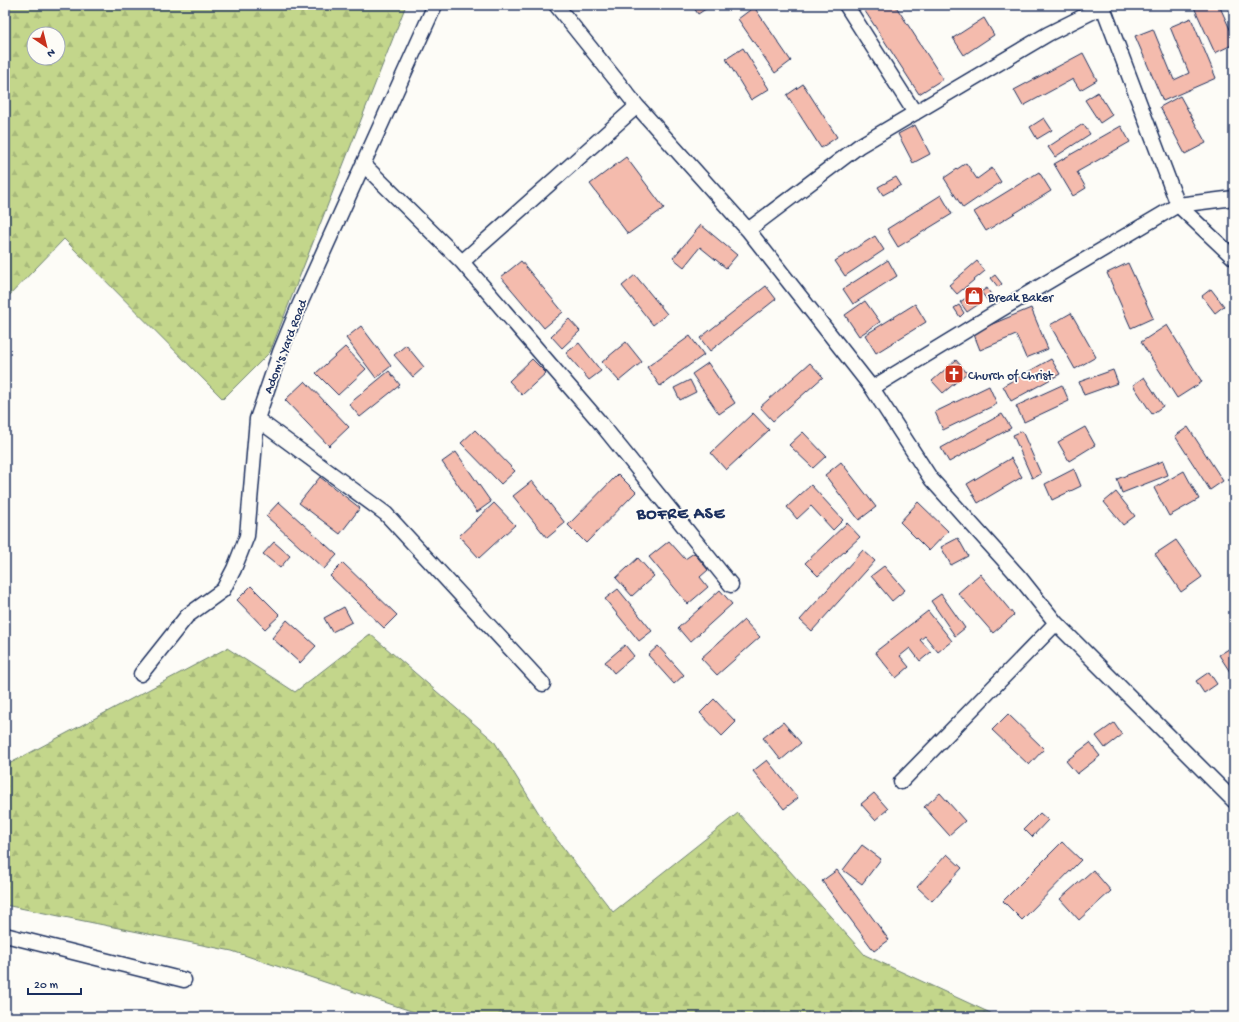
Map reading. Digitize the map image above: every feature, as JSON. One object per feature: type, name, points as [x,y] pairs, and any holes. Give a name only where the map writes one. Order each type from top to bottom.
[{"type":"street","name":"Adom's Yard Road","points":[[141,674],[188,616],[223,590],[234,569],[247,536],[257,419],[280,352],[298,306],[435,5]]},
{"type":"street","points":[[556,5],[637,106],[748,230],[872,388],[931,479],[1021,579],[1056,623],[1234,801]]},
{"type":"street","points":[[846,5],[915,113]]},
{"type":"street","points":[[748,230],[859,146],[1048,34],[1104,6],[1178,205],[1234,258]]},
{"type":"street","points":[[462,262],[637,106]]},
{"type":"street","points":[[363,164],[462,262],[598,420],[732,585]]},
{"type":"street","points":[[872,388],[995,313],[1178,205],[1234,198]]},
{"type":"street","points":[[257,419],[386,514],[543,684]]},
{"type":"street","points":[[901,782],[1056,623]]},
{"type":"street","points":[[5,935],[184,980]]},
{"type":"green space","points":[[5,5],[406,5],[270,352],[223,399],[64,239],[5,300]]},
{"type":"green space","points":[[370,634],[494,741],[548,828],[613,912],[738,813],[865,955],[999,1017],[429,1017],[232,951],[5,905],[5,766],[227,648],[295,692]]},
{"type":"building","points":[[692,5],[712,5],[698,14]]},
{"type":"building","points":[[861,5],[895,5],[943,79],[919,94]]},
{"type":"building","points":[[1193,5],[1219,5],[1234,38],[1234,44],[1215,53]]},
{"type":"building","points":[[754,7],[791,61],[775,73],[738,19]]},
{"type":"building","points":[[984,18],[994,35],[964,55],[953,38]]},
{"type":"building","points":[[1191,18],[1216,78],[1163,101],[1135,36],[1153,29],[1174,80],[1189,73],[1170,27]]},
{"type":"building","points":[[743,48],[769,89],[751,100],[726,59]]},
{"type":"building","points":[[1083,53],[1097,80],[1080,90],[1073,79],[1023,106],[1014,90]]},
{"type":"building","points":[[803,84],[837,137],[821,148],[787,95]]},
{"type":"building","points":[[1098,92],[1112,115],[1100,123],[1085,100]]},
{"type":"building","points":[[1180,96],[1206,143],[1185,154],[1160,107]]},
{"type":"building","points":[[1044,118],[1052,130],[1037,139],[1030,127]]},
{"type":"building","points":[[1083,124],[1090,134],[1055,157],[1048,147]]},
{"type":"building","points":[[915,125],[930,154],[913,163],[898,134]]},
{"type":"building","points":[[1121,126],[1130,142],[1077,172],[1086,188],[1073,196],[1054,164]]},
{"type":"building","points":[[626,157],[664,208],[628,234],[590,184]]},
{"type":"building","points":[[966,163],[977,179],[992,168],[1001,182],[963,208],[944,178]]},
{"type":"building","points":[[1039,172],[1051,191],[986,231],[974,212]]},
{"type":"building","points":[[896,177],[901,185],[883,195],[878,187]]},
{"type":"building","points":[[941,195],[952,214],[898,247],[887,229]]},
{"type":"building","points":[[701,225],[737,255],[726,268],[700,247],[684,267],[673,258]]},
{"type":"building","points":[[875,236],[884,250],[845,276],[835,261]]},
{"type":"building","points":[[888,260],[897,276],[853,304],[843,289]]},
{"type":"building","points":[[521,261],[563,312],[544,328],[501,277]]},
{"type":"building","points":[[977,261],[985,271],[957,294],[949,285]]},
{"type":"building","points":[[1128,263],[1153,318],[1131,328],[1107,273]]},
{"type":"building","points":[[635,275],[667,314],[653,325],[622,286]]},
{"type":"building","points":[[995,275],[1002,284],[998,287],[991,278]]},
{"type":"building","points":[[766,286],[776,299],[710,351],[700,338]]},
{"type":"building","points":[[987,288],[993,298],[988,301],[981,292]]},
{"type":"building","points":[[1211,289],[1224,306],[1215,313],[1202,296]]},
{"type":"building","points":[[972,294],[979,304],[967,312],[960,302]]},
{"type":"building","points":[[865,301],[880,322],[859,336],[845,315]]},
{"type":"building","points":[[915,304],[926,322],[876,353],[865,335]]},
{"type":"building","points":[[959,305],[964,313],[960,317],[954,308]]},
{"type":"building","points":[[1031,308],[1048,349],[1026,358],[1016,335],[980,350],[973,332]]},
{"type":"building","points":[[1071,313],[1096,357],[1075,369],[1050,325]]},
{"type":"building","points":[[569,319],[580,331],[562,348],[551,336]]},
{"type":"building","points":[[1167,325],[1202,382],[1177,398],[1141,342]]},
{"type":"building","points":[[361,326],[391,366],[376,378],[346,338]]},
{"type":"building","points":[[690,336],[704,355],[660,386],[647,367]]},
{"type":"building","points":[[626,342],[642,362],[619,381],[602,362]]},
{"type":"building","points":[[579,343],[601,371],[589,380],[566,353]]},
{"type":"building","points":[[406,345],[424,367],[413,377],[394,355]]},
{"type":"building","points":[[345,347],[366,369],[338,395],[316,373]]},
{"type":"building","points":[[532,359],[546,373],[522,395],[509,381]]},
{"type":"building","points":[[1051,359],[1060,374],[1011,401],[1003,386]]},
{"type":"building","points":[[956,360],[967,373],[943,393],[932,381]]},
{"type":"building","points":[[708,363],[735,403],[719,414],[692,374]]},
{"type":"building","points":[[810,363],[823,377],[773,421],[760,407]]},
{"type":"building","points":[[1113,370],[1118,383],[1084,395],[1079,382]]},
{"type":"building","points":[[389,371],[400,385],[360,417],[349,404]]},
{"type":"building","points":[[1144,377],[1163,406],[1152,414],[1133,385]]},
{"type":"building","points":[[690,380],[696,392],[680,400],[674,388]]},
{"type":"building","points":[[305,381],[349,427],[329,446],[285,400]]},
{"type":"building","points":[[1062,385],[1069,401],[1024,422],[1016,406]]},
{"type":"building","points":[[989,386],[997,404],[943,430],[935,412]]},
{"type":"building","points":[[753,413],[769,430],[726,470],[711,453]]},
{"type":"building","points":[[1002,414],[1011,428],[949,462],[941,448]]},
{"type":"building","points":[[1085,427],[1095,445],[1069,461],[1058,442]]},
{"type":"building","points":[[1188,427],[1223,481],[1210,490],[1175,436]]},
{"type":"building","points":[[475,430],[515,471],[501,484],[461,443]]},
{"type":"building","points":[[1022,431],[1041,474],[1032,478],[1013,435]]},
{"type":"building","points":[[803,432],[826,456],[813,468],[789,445]]},
{"type":"building","points":[[456,452],[491,502],[477,512],[442,462]]},
{"type":"building","points":[[1011,458],[1022,477],[978,503],[967,484]]},
{"type":"building","points":[[1163,461],[1168,475],[1122,493],[1117,479]]},
{"type":"building","points":[[841,462],[876,507],[859,520],[825,475]]},
{"type":"building","points":[[1074,469],[1081,486],[1052,500],[1045,484]]},
{"type":"building","points":[[1184,471],[1199,499],[1169,516],[1154,488]]},
{"type":"building","points":[[618,474],[636,492],[586,543],[568,525]]},
{"type":"building","points":[[320,477],[360,508],[340,534],[299,503]]},
{"type":"building","points":[[532,481],[565,523],[547,538],[513,496]]},
{"type":"building","points":[[811,485],[843,520],[833,530],[811,506],[797,519],[787,507]]},
{"type":"building","points":[[1116,492],[1135,516],[1123,525],[1104,502]]},
{"type":"building","points":[[279,502],[337,555],[324,569],[266,516]]},
{"type":"building","points":[[918,502],[948,531],[929,551],[900,522]]},
{"type":"building","points":[[494,503],[515,525],[479,558],[459,536]]},
{"type":"building","points":[[847,523],[860,537],[818,576],[805,563]]},
{"type":"building","points":[[958,538],[968,556],[951,565],[941,547]]},
{"type":"building","points":[[1176,540],[1202,577],[1181,592],[1155,554]]},
{"type":"building","points":[[669,541],[685,559],[694,553],[708,570],[700,577],[708,587],[688,604],[649,557]]},
{"type":"building","points":[[274,542],[290,556],[280,568],[263,554]]},
{"type":"building","points":[[863,550],[875,561],[812,631],[800,620]]},
{"type":"building","points":[[638,558],[654,576],[632,596],[616,578]]},
{"type":"building","points":[[343,563],[397,615],[384,628],[330,576]]},
{"type":"building","points":[[884,566],[905,590],[892,601],[871,576]]},
{"type":"building","points":[[980,574],[1014,615],[993,633],[958,593]]},
{"type":"building","points":[[251,586],[280,615],[265,629],[237,600]]},
{"type":"building","points":[[618,589],[652,631],[639,641],[605,599]]},
{"type":"building","points":[[720,590],[732,604],[690,642],[678,628]]},
{"type":"building","points":[[941,594],[965,628],[955,636],[931,601]]},
{"type":"building","points":[[344,607],[352,622],[332,632],[324,618]]},
{"type":"building","points":[[928,611],[952,641],[938,652],[925,636],[920,640],[931,652],[920,661],[910,648],[900,656],[909,667],[896,678],[875,652]]},
{"type":"building","points":[[287,620],[316,646],[300,663],[272,638]]},
{"type":"building","points":[[744,620],[760,637],[717,675],[701,658]]},
{"type":"building","points":[[625,645],[634,656],[614,673],[605,662]]},
{"type":"building","points":[[658,646],[684,675],[674,684],[648,655]]},
{"type":"building","points":[[1232,647],[1234,650],[1234,678],[1219,655]]},
{"type":"building","points":[[1209,672],[1217,684],[1204,693],[1196,681]]},
{"type":"building","points":[[714,699],[736,722],[722,736],[700,713]]},
{"type":"building","points":[[1008,714],[1044,749],[1029,765],[992,730]]},
{"type":"building","points":[[783,722],[801,743],[781,760],[763,738]]},
{"type":"building","points":[[1114,723],[1122,735],[1105,748],[1096,736]]},
{"type":"building","points":[[1090,743],[1100,756],[1077,774],[1066,761]]},
{"type":"building","points":[[767,760],[798,798],[784,809],[753,771]]},
{"type":"building","points":[[874,793],[888,809],[875,820],[861,804]]},
{"type":"building","points":[[940,793],[965,821],[949,835],[924,807]]},
{"type":"building","points":[[1040,813],[1048,820],[1032,837],[1024,829]]},
{"type":"building","points":[[1062,842],[1081,860],[1022,920],[1003,901]]},
{"type":"building","points":[[862,845],[881,859],[862,884],[843,870]]},
{"type":"building","points":[[947,854],[962,868],[932,901],[917,887]]},
{"type":"building","points":[[837,870],[889,940],[874,951],[822,881]]},
{"type":"building","points":[[1093,870],[1111,891],[1079,920],[1060,899]]},
{"type":"place","name":"Break Baker","points":[[974,296]]},
{"type":"place","name":"Church of Christ","points":[[954,374]]},
{"type":"district","name":"BOFRE ASE","points":[[681,512]]}]
